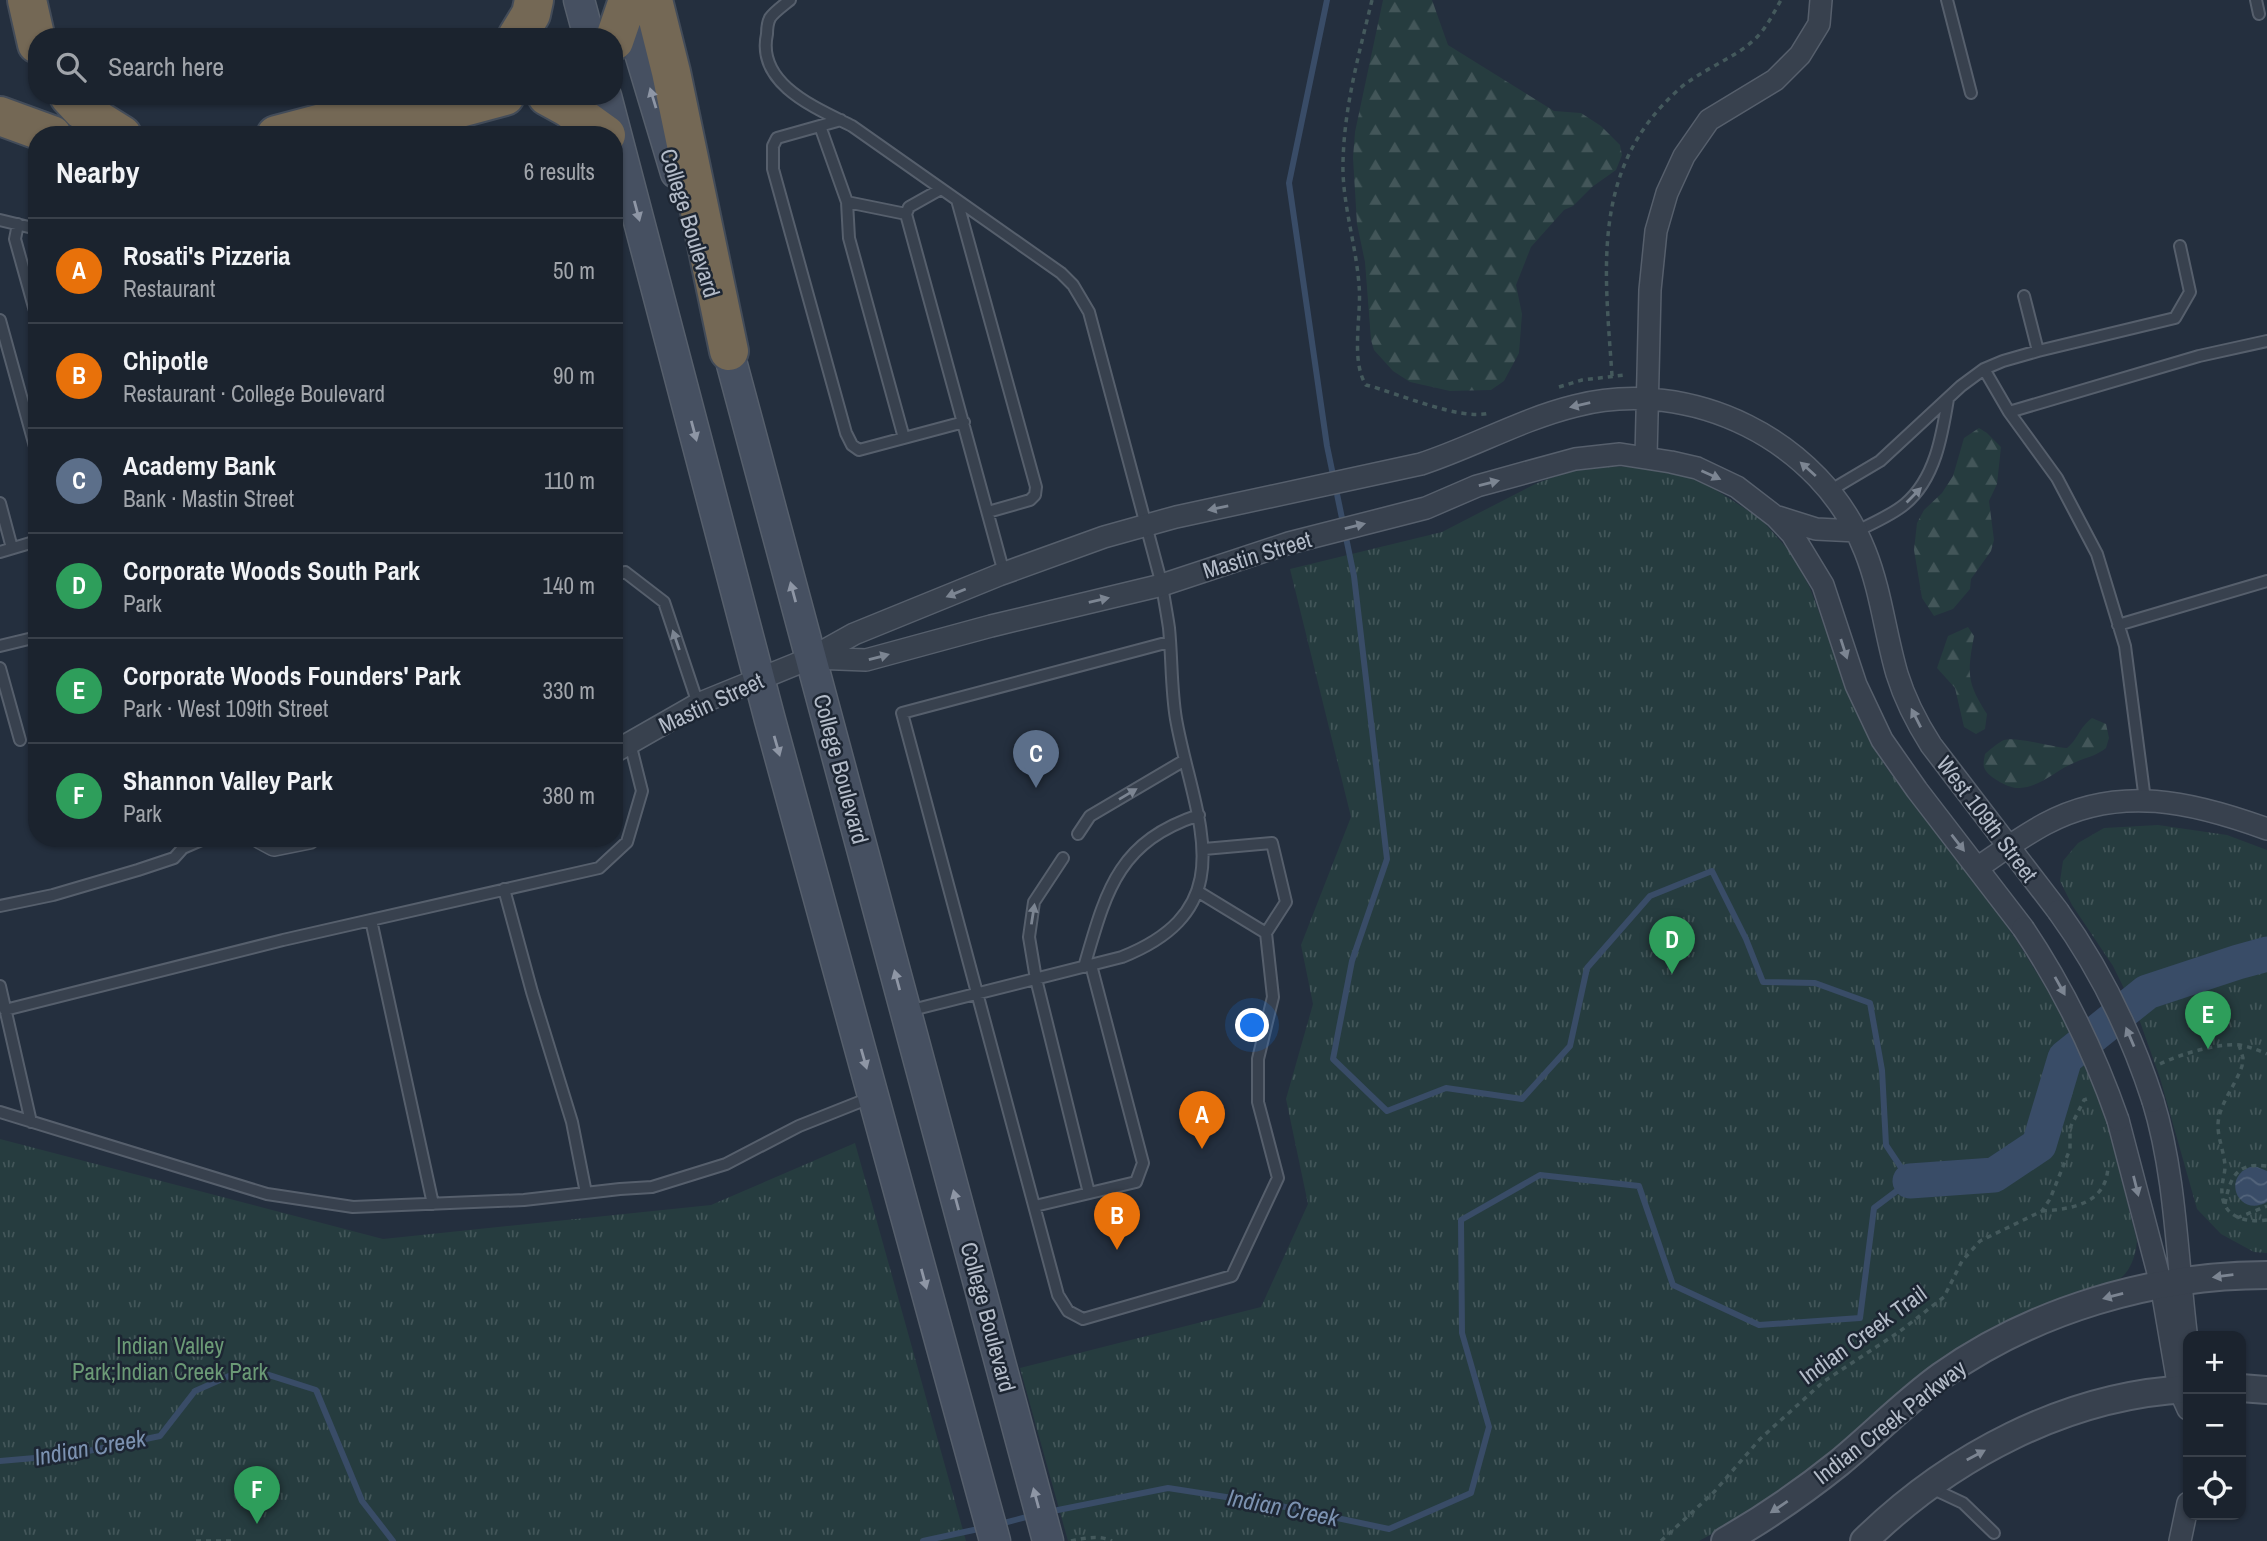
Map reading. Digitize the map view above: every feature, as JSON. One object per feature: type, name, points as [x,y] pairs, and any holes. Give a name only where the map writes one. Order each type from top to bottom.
[{"type":"highway","points":[[27,0],[33,28]]},
{"type":"highway","points":[[522,28],[531,14],[534,0]]},
{"type":"highway","points":[[629,12],[671,72],[729,351]]},
{"type":"highway","points":[[77,105],[108,126]]},
{"type":"highway","points":[[309,126],[390,105]]},
{"type":"highway","points":[[391,126],[471,105]]},
{"type":"highway","points":[[563,105],[593,126]]},
{"type":"highway","points":[[0,116],[28,126]]},
{"type":"main road","points":[[579,0],[587,28]]},
{"type":"main road","name":"College Boulevard","points":[[607,105],[611,126]]},
{"type":"main road","name":"College Boulevard","points":[[623,177],[995,1541]]},
{"type":"main road","name":"College Boulevard","points":[[729,351],[1048,1541]]},
{"type":"street","points":[[1646,457],[1650,290],[1656,231],[1667,193],[1684,156],[1709,120],[1775,80],[1800,55],[1819,24],[1821,0]]},
{"type":"street","name":"Mastin Street","points":[[623,747],[698,704],[811,658],[854,634],[1004,573],[1145,525],[1422,464],[1575,405],[1600,401],[1647,400]]},
{"type":"street","name":"West 109th Street","points":[[1647,400],[1692,405],[1745,423],[1790,453],[1831,490],[1857,531],[1875,579],[1898,676],[1917,723],[2085,951],[2128,1032],[2153,1101],[2169,1162],[2170,1283],[2185,1394]]},
{"type":"street","name":"Mastin Street","points":[[811,658],[866,660],[991,626],[1162,585],[1289,543],[1426,508],[1477,485],[1575,459],[1600,455],[1646,457]]},
{"type":"street","name":"West 109th Street","points":[[1646,457],[1697,468],[1737,487],[1776,517],[1792,534],[1823,585],[1856,685],[1882,740],[2023,928],[2058,982],[2085,1034],[2118,1120],[2183,1331]]},
{"type":"street","points":[[1776,517],[1816,529],[1857,531]]},
{"type":"street","points":[[1977,868],[2046,824],[2097,805],[2137,799],[2196,806],[2267,829]]},
{"type":"street","name":"Indian Creek Parkway","points":[[1725,1541],[1798,1494],[1941,1376],[1981,1352],[2060,1313],[2111,1296],[2170,1283],[2234,1275],[2267,1275]]},
{"type":"street","points":[[2246,1388],[2267,1390]]},
{"type":"street","points":[[1864,1541],[1927,1486],[1961,1463],[2006,1439],[2053,1419],[2130,1397],[2183,1396]]},
{"type":"street","points":[[2180,1541],[2184,1520]]},
{"type":"lane","points":[[790,0],[770,18],[764,46],[774,76],[786,87],[841,120],[1061,273],[1082,299],[1094,327],[1162,585],[1175,714],[1199,815],[1204,849],[1197,891],[1187,910],[1168,931],[1148,947],[1122,957],[906,1012]]},
{"type":"lane","points":[[1947,0],[1971,93]]},
{"type":"lane","points":[[2256,0],[2259,14]]},
{"type":"lane","points":[[841,120],[777,138],[773,146],[773,169],[846,433],[852,445],[859,450],[964,422]]},
{"type":"lane","points":[[820,126],[847,202],[849,238],[904,438]]},
{"type":"lane","points":[[941,189],[909,207],[906,214],[1004,573]]},
{"type":"lane","points":[[957,200],[1036,487],[1035,495],[1030,500],[988,512]]},
{"type":"lane","points":[[847,202],[906,214]]},
{"type":"lane","points":[[0,220],[28,227]]},
{"type":"lane","points":[[18,225],[15,239],[28,286]]},
{"type":"lane","points":[[1831,490],[1881,461],[1961,386],[1984,369],[2003,360],[2175,318],[2190,292],[2180,246]]},
{"type":"lane","points":[[2024,296],[2038,351]]},
{"type":"lane","points":[[0,320],[28,421]]},
{"type":"lane","points":[[2009,412],[2199,356],[2267,341]]},
{"type":"lane","points":[[1984,369],[2009,412],[2057,478],[2097,554],[2125,646],[2145,800]]},
{"type":"lane","points":[[1857,531],[1904,505],[1923,486],[1942,438],[1948,400]]},
{"type":"lane","points":[[0,503],[12,548]]},
{"type":"lane","points":[[0,552],[28,544]]},
{"type":"lane","points":[[623,573],[664,602],[698,704]]},
{"type":"lane","points":[[2118,625],[2267,581]]},
{"type":"lane","points":[[0,646],[28,639]]},
{"type":"lane","points":[[1169,642],[902,713],[1058,1294],[1068,1311],[1083,1319],[1232,1276],[1278,1178],[1258,1102],[1258,1059],[1273,997],[1266,933],[1286,902],[1272,843],[1204,849]]},
{"type":"lane","points":[[0,668],[20,740]]},
{"type":"lane","points":[[623,750],[642,791],[627,842],[623,846]]},
{"type":"lane","points":[[1077,834],[1090,816],[1185,760]]},
{"type":"lane","points":[[1035,1206],[1136,1182],[1143,1163],[1087,966],[1103,902],[1123,867],[1144,842],[1173,824],[1199,815]]},
{"type":"lane","points":[[0,906],[53,895],[138,870],[173,858],[185,847]]},
{"type":"lane","points":[[5,1010],[371,920],[599,868],[622,847]]},
{"type":"lane","points":[[1063,858],[1034,902],[1029,937],[1036,979],[1089,1193]]},
{"type":"lane","points":[[504,889],[572,1122],[586,1193]]},
{"type":"lane","points":[[1197,891],[1266,933]]},
{"type":"lane","points":[[371,920],[433,1204]]},
{"type":"lane","points":[[0,986],[31,1122]]},
{"type":"lane","points":[[0,1112],[267,1194],[353,1207],[524,1200],[652,1187],[726,1164],[799,1126],[874,1096]]},
{"type":"lane","points":[[1927,1486],[1963,1503],[1994,1532]]},
{"type":"path","points":[[1372,0],[1348,102],[1343,165],[1360,286],[1358,327],[1361,377],[1366,385],[1460,414],[1481,416]]},
{"type":"path","points":[[1612,377],[1625,375]]},
{"type":"path","points":[[2239,1045],[2243,1058],[2242,1066],[2218,1118],[2225,1167],[2221,1196],[2237,1218],[2253,1222],[2267,1220]]},
{"type":"path","points":[[2152,1067],[2175,1056],[2221,1046],[2239,1045],[2267,1054]]},
{"type":"path","points":[[2042,1211],[2050,1199],[2070,1149],[2070,1128],[2084,1100],[2096,1095]]},
{"type":"path","points":[[2225,1204],[2235,1173],[2251,1164],[2267,1166]]},
{"type":"path","name":"Indian Creek Trail","points":[[1661,1541],[1714,1492],[1760,1439],[1823,1382],[1899,1332],[1944,1297],[1962,1261],[1980,1241],[2042,1211],[2068,1209],[2092,1200],[2108,1177],[2108,1165]]},
{"type":"path","points":[[2237,1218],[2267,1206]]},
{"type":"path","points":[[1071,1541],[1086,1538],[1105,1538],[1112,1541]]},
{"type":"path","points":[[196,1541],[236,1541]]},
{"type":"green space","points":[[1383,0],[1432,0],[1448,45],[1554,111],[1581,113],[1601,126],[1620,145],[1622,155],[1616,170],[1592,187],[1573,206],[1564,210],[1531,247],[1516,285],[1522,314],[1519,353],[1504,381],[1491,390],[1450,391],[1410,382],[1393,371],[1374,350],[1371,340],[1365,262],[1357,224],[1353,158],[1355,132]]},
{"type":"green space","points":[[1979,428],[2001,447],[1997,484],[1989,501],[1994,540],[1991,551],[1971,579],[1970,589],[1953,609],[1934,616],[1922,598],[1914,550],[1917,523],[1924,510],[1942,493],[1953,476],[1964,438]]},
{"type":"green space","points":[[1607,466],[1665,469],[1699,479],[1761,519],[1792,554],[1810,588],[1860,722],[1885,766],[2015,938],[2056,1004],[2091,1075],[2108,1126],[2137,1241],[2129,1269],[2121,1278],[2102,1289],[2062,1301],[1750,1513],[1699,1541],[1068,1541],[1020,1368],[1261,1307],[1308,1204],[1286,1099],[1313,1004],[1301,945],[1351,817],[1290,569],[1442,532],[1535,484],[1567,472]]},
{"type":"green space","points":[[1968,627],[1974,636],[1970,678],[1987,714],[1985,729],[1976,734],[1964,727],[1955,688],[1937,668],[1948,636]]},
{"type":"green space","points":[[2092,718],[2106,724],[2109,738],[2106,748],[2042,781],[2028,787],[2016,788],[1997,780],[1985,769],[1985,754],[2004,740],[2017,739],[2067,748]]},
{"type":"green space","points":[[2158,825],[2227,835],[2267,850],[2267,1253],[2254,1252],[2221,1234],[2197,1209],[2160,1078],[2139,1019],[2113,966],[2072,905],[2060,881],[2063,861],[2078,843],[2104,828]]},
{"type":"green space","name":"Indian Valley Park;Indian Creek Park","points":[[0,1139],[383,1239],[711,1205],[855,1143],[966,1541],[0,1541]]},
{"type":"water","points":[[2250,1167],[2267,1171],[2267,1202],[2257,1206],[2242,1201],[2235,1187],[2241,1172]]},
{"type":"waterway","points":[[1048,1512],[1168,1488],[1271,1504],[1389,1529],[1471,1493],[1489,1427],[1462,1333],[1461,1220],[1540,1175],[1639,1186],[1673,1285],[1759,1325],[1860,1318],[1874,1208],[1910,1181],[1886,1145],[1882,1070],[1870,1003],[1815,983],[1763,982],[1746,939],[1712,871],[1650,896],[1587,968],[1570,1046],[1522,1099],[1446,1088],[1387,1111],[1333,1059],[1352,961],[1387,859],[1354,576],[1327,446],[1289,183],[1327,0]]},
{"type":"waterway","name":"Indian Creek","points":[[1910,1181],[1994,1175],[2039,1145],[2065,1058],[2147,992],[2267,954]]},
{"type":"waterway","name":"Indian Creek","points":[[0,1461],[69,1455],[160,1436],[195,1391],[247,1368],[316,1390],[362,1501],[393,1541]]},
{"type":"waterway","name":"Indian Creek","points":[[1000,1524],[1034,1515]]},
{"type":"waterway","name":"Indian Creek","points":[[923,1541],[983,1528]]},
{"type":"place","name":"Academy Bank","points":[[1036,788]]},
{"type":"place","name":"Corporate Woods South Park","points":[[1672,974]]},
{"type":"place","name":"Corporate Woods Founders' Park","points":[[2208,1049]]},
{"type":"place","name":"Rosati's Pizzeria","points":[[1202,1149]]},
{"type":"place","name":"Chipotle","points":[[1117,1250]]},
{"type":"place","name":"Shannon Valley Park","points":[[257,1524]]}]
